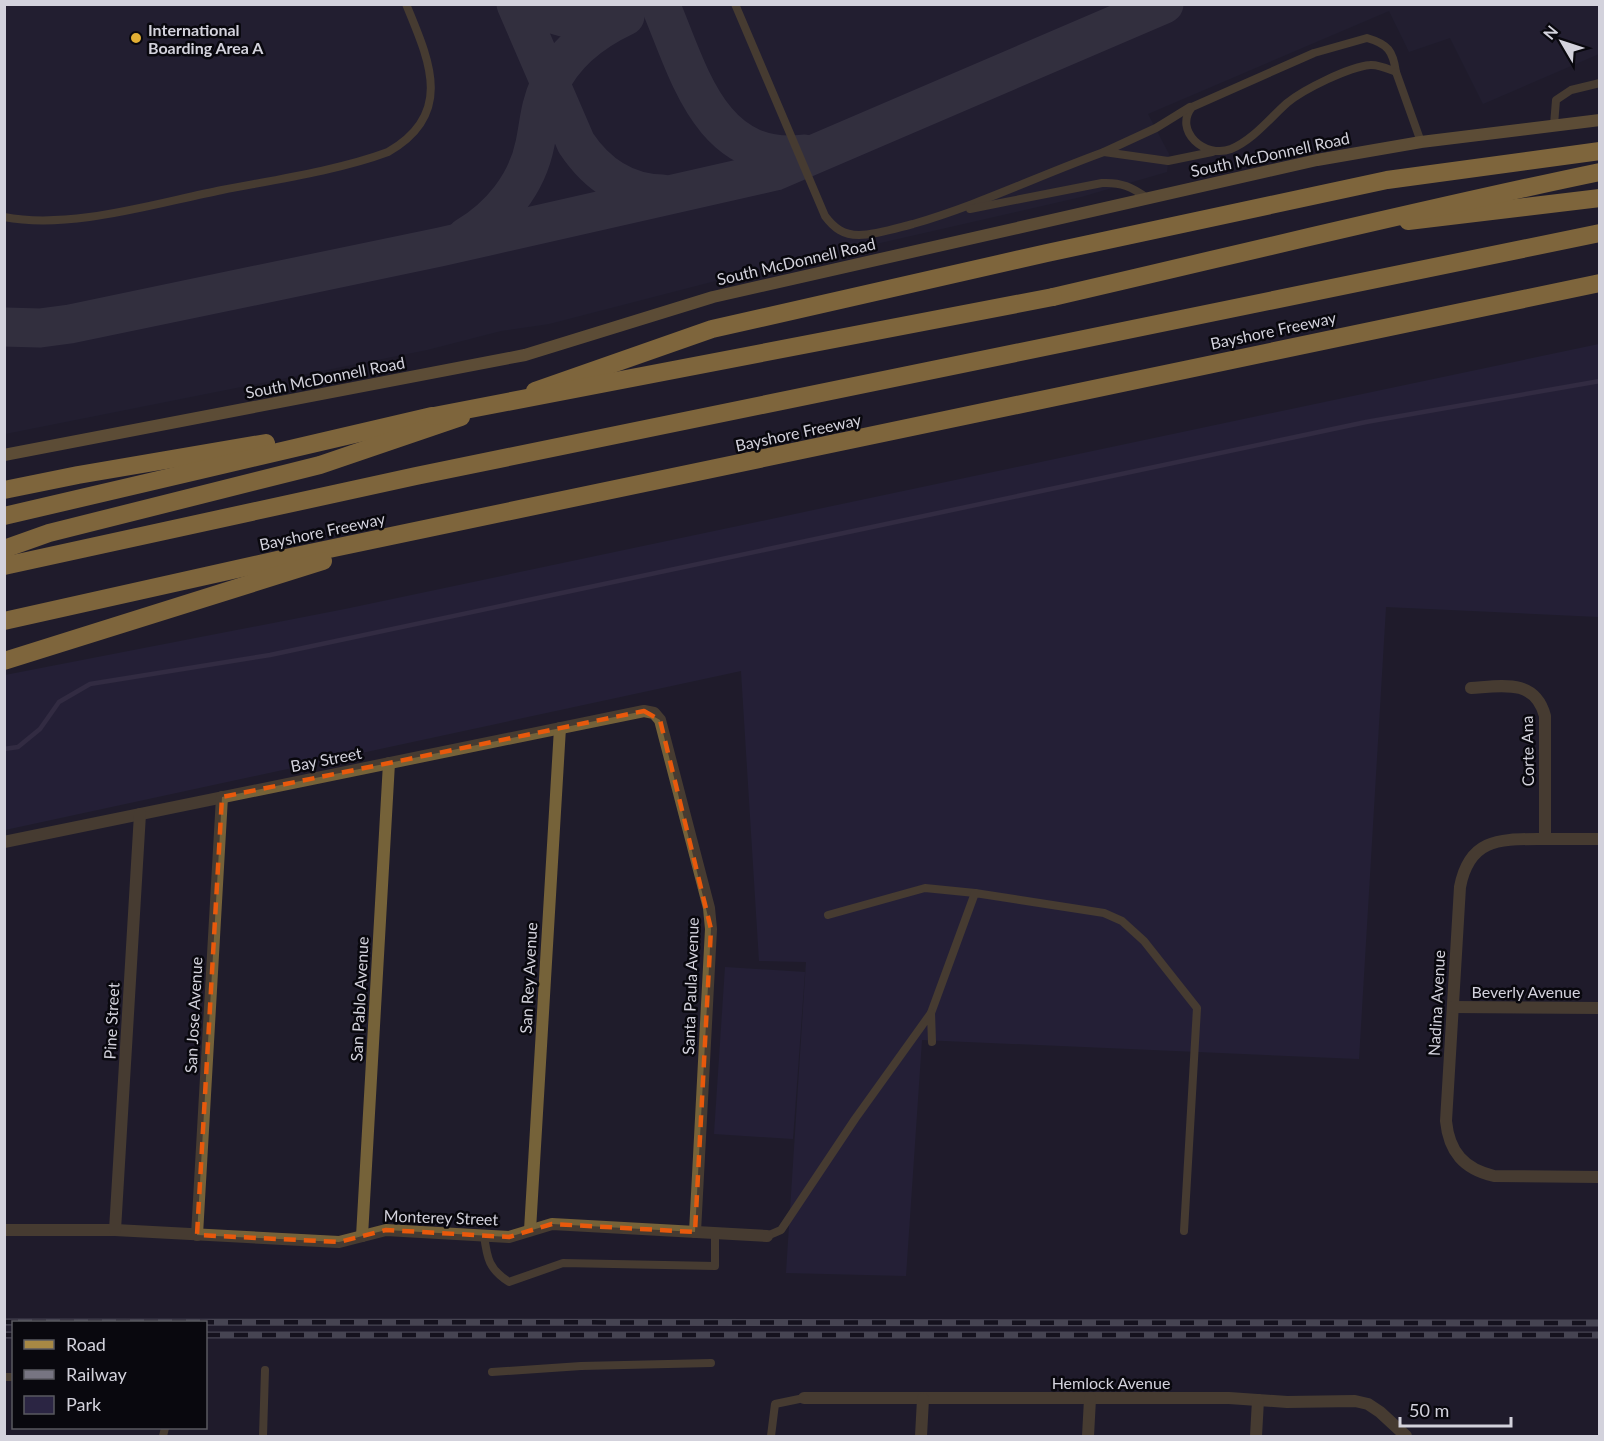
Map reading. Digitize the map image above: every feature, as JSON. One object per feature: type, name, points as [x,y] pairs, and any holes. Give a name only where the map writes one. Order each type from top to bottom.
[{"type":"highway","points":[[4,549],[49,533],[320,465],[712,329],[1324,192],[1441,172],[1599,151]]},
{"type":"highway","points":[[4,490],[78,475],[434,416],[1053,297],[1373,223],[1430,207],[1599,172]]},
{"type":"highway","points":[[1373,223],[1431,220],[1599,198]]},
{"type":"highway","name":"Bayshore Freeway","points":[[4,566],[395,480],[1599,233]]},
{"type":"highway","name":"Bayshore Freeway","points":[[4,621],[412,531],[1599,283]]},
{"type":"highway","points":[[4,516],[434,416]]},
{"type":"highway","points":[[4,661],[183,606],[412,531]]},
{"type":"street","name":"South McDonnell Road","points":[[4,455],[517,357],[713,297],[1317,160],[1421,142],[1599,120]]},
{"type":"street","name":"Corte Ana","points":[[1471,688],[1520,688],[1532,693],[1541,703],[1545,716],[1545,839]]},
{"type":"street","name":"Bay Street","points":[[4,842],[644,711],[654,713]]},
{"type":"street","name":"Santa Paula Avenue","points":[[654,713],[660,720],[709,908],[711,929],[695,1232]]},
{"type":"street","name":"San Rey Avenue","points":[[530,1230],[560,728]]},
{"type":"street","name":"San Pablo Avenue","points":[[362,1236],[389,763]]},
{"type":"street","name":"San Jose Avenue","points":[[197,1234],[222,797]]},
{"type":"street","name":"Pine Street","points":[[115,1230],[140,814]]},
{"type":"street","points":[[1545,839],[1599,839]]},
{"type":"street","name":"Nadina Avenue","points":[[1545,839],[1501,840],[1477,851],[1462,873],[1446,1121],[1450,1143],[1459,1159],[1482,1173],[1494,1176],[1599,1177]]},
{"type":"street","name":"Beverly Avenue","points":[[1453,1007],[1599,1008]]},
{"type":"street","name":"Monterey Street","points":[[4,1230],[115,1230],[339,1242],[386,1230],[509,1237],[552,1224],[767,1236]]},
{"type":"street","name":"Hemlock Avenue","points":[[804,1398],[1258,1400],[1362,1403],[1380,1412],[1406,1437]]},
{"type":"street","points":[[921,1437],[923,1399]]},
{"type":"street","points":[[1088,1437],[1090,1399]]},
{"type":"street","points":[[1256,1437],[1258,1400]]},
{"type":"lane","points":[[4,217],[45,219],[98,215],[267,181],[388,152],[404,142],[417,129],[429,106],[432,89],[428,58],[406,4]]},
{"type":"lane","points":[[735,4],[825,216],[834,228],[860,235],[951,213],[1101,183],[1118,182],[1147,198]]},
{"type":"lane","points":[[951,213],[1104,152],[1156,128],[1192,106],[1314,53],[1367,38],[1384,43],[1392,52],[1396,72],[1421,142]]},
{"type":"lane","points":[[1104,152],[1168,161],[1230,149],[1245,140],[1301,93],[1358,67],[1373,64],[1396,72]]},
{"type":"lane","points":[[1554,125],[1556,100],[1571,90],[1599,83]]},
{"type":"lane","points":[[1192,106],[1187,112],[1186,123],[1189,135],[1208,150],[1219,151]]},
{"type":"lane","points":[[828,915],[925,888],[975,893],[1104,913],[1122,921],[1144,941],[1197,1008],[1184,1231]]},
{"type":"lane","points":[[767,1236],[781,1230],[855,1119],[931,1013],[975,893]]},
{"type":"lane","points":[[931,1013],[932,1042]]},
{"type":"lane","points":[[484,1236],[488,1263],[494,1272],[509,1282],[533,1275],[543,1268],[563,1263],[715,1266],[715,1233]]},
{"type":"lane","points":[[492,1372],[581,1366],[711,1364]]},
{"type":"lane","points":[[263,1437],[265,1370]]},
{"type":"lane","points":[[771,1437],[775,1404],[804,1398]]},
{"type":"highlighted area","points":[[644,711],[660,720],[711,929],[695,1232],[552,1224],[509,1237],[386,1230],[339,1242],[197,1235],[222,797]]},
{"type":"shaded area","points":[[5,5],[1599,5],[1599,54],[1483,104],[1450,38],[1409,52],[1389,11],[1148,114],[1169,154],[1167,172],[1081,197],[723,279],[549,324],[501,331],[427,350],[5,434]]},
{"type":"green space","points":[[1599,344],[1599,617],[1386,607],[1359,1059],[922,1040],[906,1276],[786,1273],[806,962],[759,961],[741,671],[5,830],[5,675],[345,609]]},
{"type":"green space","points":[[725,967],[805,972],[793,1139],[714,1134]]},
{"type":"waterway","points":[[4,749],[18,747],[40,729],[59,702],[90,684],[270,655],[1366,422],[1600,381]]},
{"type":"taxiway","points":[[516,4],[576,143],[584,154],[602,172],[623,185],[635,190],[662,194]]},
{"type":"taxiway","points":[[534,4],[565,18],[598,20],[621,17]]},
{"type":"taxiway","points":[[660,4],[694,84],[708,109],[725,129],[746,145],[772,154],[804,154]]},
{"type":"taxiway","points":[[4,327],[40,328],[70,324],[440,247],[775,171],[1164,4]]},
{"type":"taxiway","points":[[466,237],[490,220],[519,186],[531,159],[546,93],[555,74],[581,44],[625,16]]},
{"type":"railway","points":[[4,1322],[12,1322]]},
{"type":"railway","points":[[207,1322],[1600,1323]]},
{"type":"railway","points":[[4,1335],[12,1335]]},
{"type":"railway","points":[[207,1335],[1600,1335]]},
{"type":"place","name":"International Boarding Area A","points":[[136,38]]}]
